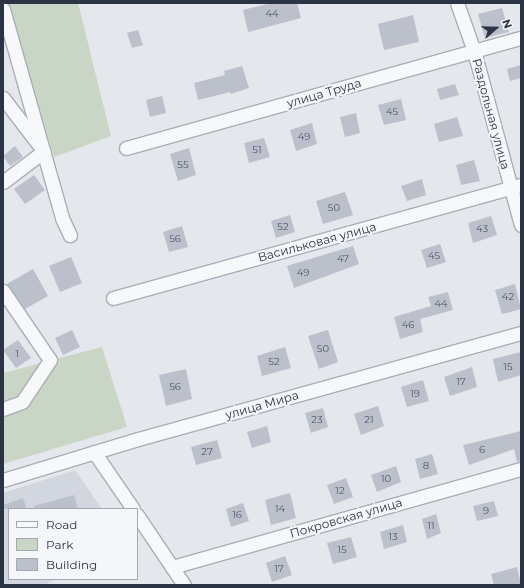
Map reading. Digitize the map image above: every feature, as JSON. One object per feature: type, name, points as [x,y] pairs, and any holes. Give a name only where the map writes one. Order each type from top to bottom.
[{"type":"street","name":"Раздольная улица","points":[[457,3],[474,51],[516,187],[521,225]]},
{"type":"street","points":[[3,9],[62,218],[70,234]]},
{"type":"street","name":"улица Труда","points":[[126,148],[521,38]]},
{"type":"street","points":[[3,98],[44,151]]},
{"type":"street","points":[[3,182],[44,151]]},
{"type":"street","name":"Васильковая улица","points":[[113,298],[516,187]]},
{"type":"street","points":[[3,291],[50,360],[22,402],[3,409]]},
{"type":"street","name":"улица Мира","points":[[3,480],[94,452],[521,333]]},
{"type":"street","points":[[94,452],[132,508]]},
{"type":"street","name":"Покровская улица","points":[[172,567],[521,469]]},
{"type":"street","points":[[138,516],[184,585]]},
{"type":"shaded area","points":[[75,470],[101,508],[8,508],[8,580],[55,580],[43,585],[3,585],[3,493]]},
{"type":"green space","points":[[7,3],[78,3],[111,136],[54,157]]},
{"type":"green space","points":[[102,347],[127,427],[3,464],[3,373]]},
{"type":"building","points":[[272,3],[297,3],[301,18],[248,32],[243,10]]},
{"type":"building","points":[[502,8],[509,32],[485,38],[478,14]]},
{"type":"building","points":[[413,15],[419,42],[384,50],[378,24]]},
{"type":"building","points":[[138,30],[143,45],[132,48],[127,33]]},
{"type":"building","points":[[521,65],[521,78],[510,81],[507,69]]},
{"type":"building","points":[[242,66],[249,88],[231,94],[230,92],[198,100],[194,83],[225,75],[224,71]]},
{"type":"building","points":[[455,84],[459,95],[440,100],[437,89]]},
{"type":"building","points":[[162,96],[166,113],[150,117],[146,100]]},
{"type":"building","points":[[401,99],[406,120],[384,125],[378,105]]},
{"type":"building","points":[[356,113],[360,133],[345,137],[340,117]]},
{"type":"building","points":[[457,117],[463,136],[439,142],[434,124]]},
{"type":"building","points":[[312,123],[317,144],[296,151],[290,130]]},
{"type":"building","points":[[264,138],[270,157],[249,163],[244,143]]},
{"type":"building","points":[[15,146],[23,157],[10,166],[3,156]]},
{"type":"building","points":[[189,148],[196,175],[178,181],[170,154]]},
{"type":"building","points":[[474,160],[480,181],[461,185],[456,165]]},
{"type":"building","points":[[34,175],[45,190],[25,204],[14,189]]},
{"type":"building","points":[[422,179],[426,195],[407,201],[401,186]]},
{"type":"building","points":[[345,192],[353,215],[323,224],[316,201]]},
{"type":"building","points":[[290,215],[295,232],[276,238],[271,221]]},
{"type":"building","points":[[491,216],[497,235],[473,243],[468,223]]},
{"type":"building","points":[[182,226],[188,247],[169,252],[163,232]]},
{"type":"building","points":[[440,244],[446,262],[427,268],[421,250]]},
{"type":"building","points":[[353,246],[359,264],[294,288],[287,266]]},
{"type":"building","points":[[71,257],[82,283],[60,292],[49,266]]},
{"type":"building","points":[[33,269],[48,296],[25,309],[7,284]]},
{"type":"building","points":[[515,284],[521,309],[502,314],[495,290]]},
{"type":"building","points":[[448,292],[453,310],[420,319],[423,332],[400,339],[394,317],[431,306],[428,297]]},
{"type":"building","points":[[72,330],[80,347],[63,355],[55,338]]},
{"type":"building","points":[[328,330],[338,362],[319,369],[308,336]]},
{"type":"building","points":[[18,340],[31,358],[16,368],[3,350]]},
{"type":"building","points":[[285,347],[291,368],[262,376],[257,356]]},
{"type":"building","points":[[521,352],[521,375],[498,382],[493,359]]},
{"type":"building","points":[[472,367],[477,387],[450,396],[444,377]]},
{"type":"building","points":[[186,369],[192,399],[166,406],[159,375]]},
{"type":"building","points":[[423,380],[429,401],[407,407],[401,387]]},
{"type":"building","points":[[378,406],[384,426],[361,435],[354,414]]},
{"type":"building","points":[[323,408],[328,427],[311,433],[305,413]]},
{"type":"building","points":[[267,426],[271,442],[252,448],[247,432]]},
{"type":"building","points":[[521,431],[521,461],[517,462],[514,449],[469,465],[463,445]]},
{"type":"building","points":[[217,440],[222,458],[196,465],[191,447]]},
{"type":"building","points":[[432,454],[438,474],[420,479],[415,459]]},
{"type":"building","points":[[396,466],[401,482],[377,492],[371,475]]},
{"type":"building","points":[[346,478],[353,497],[334,504],[327,485]]},
{"type":"building","points":[[290,493],[296,518],[271,525],[265,500]]},
{"type":"building","points":[[74,495],[78,508],[34,508],[34,506]]},
{"type":"building","points":[[23,498],[27,508],[3,509],[3,505]]},
{"type":"building","points":[[494,501],[498,516],[477,521],[473,506]]},
{"type":"building","points":[[243,503],[249,521],[231,527],[226,509]]},
{"type":"building","points":[[436,514],[441,533],[427,539],[422,519]]},
{"type":"building","points":[[403,525],[407,542],[384,549],[380,532]]},
{"type":"building","points":[[351,537],[357,557],[333,564],[327,543]]},
{"type":"building","points":[[285,556],[292,575],[272,582],[266,563]]},
{"type":"building","points":[[517,567],[521,585],[494,585],[491,574]]}]
